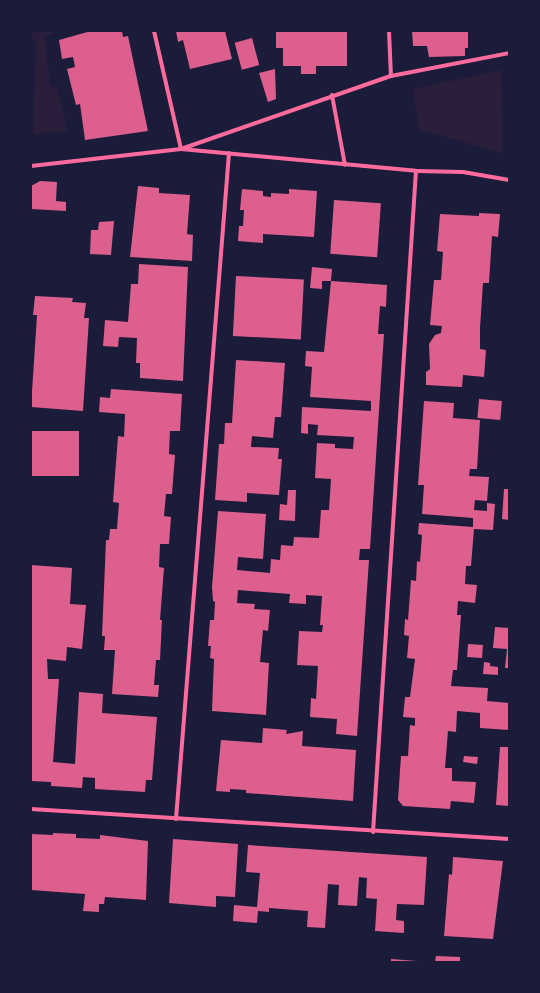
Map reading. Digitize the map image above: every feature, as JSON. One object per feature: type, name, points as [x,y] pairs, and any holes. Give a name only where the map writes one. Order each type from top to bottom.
[{"type":"street","points":[[154,31],[181,149]]},
{"type":"street","points":[[389,31],[391,76]]},
{"type":"street","points":[[181,149],[332,95],[391,76],[509,53]]},
{"type":"street","points":[[332,95],[345,165]]},
{"type":"street","points":[[31,166],[181,149],[416,171],[463,172],[509,180]]},
{"type":"street","points":[[176,819],[229,153]]},
{"type":"street","points":[[373,832],[416,171]]},
{"type":"street","points":[[31,809],[373,832],[509,839]]},
{"type":"shaded area","points":[[31,31],[58,31],[45,37],[50,87],[57,86],[67,131],[33,134],[36,42],[31,39]]},
{"type":"shaded area","points":[[501,70],[503,153],[419,130],[413,89]]},
{"type":"building","points":[[91,31],[122,31],[123,37],[128,36],[148,131],[85,140],[80,104],[76,105],[67,69],[75,67],[73,57],[62,59],[59,40]]},
{"type":"building","points":[[176,31],[225,31],[232,59],[190,69],[183,40],[178,42]]},
{"type":"building","points":[[276,31],[347,31],[347,66],[316,66],[316,74],[301,74],[301,66],[283,66],[283,48],[276,48]]},
{"type":"building","points":[[412,31],[468,31],[468,48],[465,48],[465,56],[429,57],[427,46],[413,46]]},
{"type":"building","points":[[252,38],[259,65],[242,70],[235,43]]},
{"type":"building","points":[[275,69],[276,99],[268,102],[259,73]]},
{"type":"building","points":[[40,181],[57,182],[56,201],[66,202],[66,211],[31,209],[31,186]]},
{"type":"building","points":[[138,186],[159,188],[159,193],[190,195],[187,234],[193,235],[192,261],[130,257]]},
{"type":"building","points":[[242,189],[263,191],[263,196],[271,197],[271,193],[289,194],[289,189],[317,191],[314,237],[263,234],[263,243],[238,241],[239,226],[243,226],[244,210],[240,210]]},
{"type":"building","points":[[334,200],[381,203],[377,257],[330,254]]},
{"type":"building","points":[[479,213],[500,214],[498,237],[492,236],[489,283],[483,283],[480,349],[486,350],[484,377],[463,375],[462,387],[426,385],[426,372],[430,369],[429,344],[435,335],[441,333],[442,326],[430,325],[434,280],[441,280],[443,252],[437,251],[440,214],[479,216]]},
{"type":"building","points":[[114,221],[111,255],[90,254],[91,230],[98,230],[99,222]]},
{"type":"building","points":[[139,264],[188,267],[183,381],[140,378],[140,363],[136,363],[137,338],[119,337],[118,347],[103,346],[105,320],[128,322],[131,284],[138,284]]},
{"type":"building","points":[[312,267],[332,269],[331,281],[322,281],[322,289],[310,288]]},
{"type":"building","points":[[236,276],[304,280],[301,339],[233,336]]},
{"type":"building","points":[[331,281],[387,285],[386,307],[380,306],[378,334],[384,334],[370,549],[360,549],[359,560],[369,560],[357,736],[336,734],[337,719],[310,717],[311,698],[316,699],[318,666],[297,665],[299,631],[322,632],[323,625],[320,625],[322,596],[306,595],[306,604],[289,603],[290,594],[238,590],[237,603],[255,604],[254,609],[270,610],[268,631],[263,630],[260,662],[269,663],[266,715],[212,711],[214,659],[210,658],[211,646],[208,646],[210,620],[214,620],[215,602],[213,601],[212,587],[218,511],[266,514],[263,559],[238,557],[237,570],[270,573],[271,559],[280,560],[281,545],[293,546],[294,537],[319,538],[321,510],[329,510],[331,479],[315,478],[317,443],[335,444],[335,448],[353,449],[354,437],[317,435],[318,425],[308,424],[308,434],[301,433],[302,407],[371,411],[371,401],[310,397],[312,367],[305,366],[306,351],[324,352]]},
{"type":"building","points":[[35,296],[73,298],[72,302],[86,303],[84,318],[89,318],[83,411],[31,407],[37,315],[33,315]]},
{"type":"building","points":[[236,360],[285,363],[281,417],[275,417],[273,438],[252,436],[251,447],[279,448],[278,459],[282,459],[279,495],[247,493],[247,502],[215,500],[219,444],[224,444],[225,423],[232,423]]},
{"type":"building","points":[[111,389],[182,394],[180,431],[170,431],[169,454],[175,455],[172,494],[166,494],[164,516],[171,517],[169,544],[160,544],[159,567],[164,568],[160,620],[162,620],[160,660],[156,660],[154,685],[159,685],[158,697],[112,694],[115,650],[104,650],[105,636],[102,636],[106,540],[109,540],[110,529],[117,529],[119,503],[113,502],[118,436],[124,437],[125,414],[99,412],[100,397],[110,398]]},
{"type":"building","points":[[479,399],[502,401],[500,420],[477,418]]},
{"type":"building","points":[[424,401],[454,403],[453,418],[480,420],[477,469],[470,469],[469,476],[489,477],[487,501],[475,500],[474,510],[487,511],[487,503],[495,504],[493,530],[474,529],[471,566],[466,566],[465,584],[477,585],[475,603],[458,601],[457,615],[461,615],[457,670],[453,670],[451,686],[488,688],[487,701],[509,703],[509,730],[480,728],[480,713],[457,711],[456,732],[448,731],[445,768],[452,768],[452,781],[476,782],[474,803],[451,801],[450,809],[403,806],[398,800],[401,756],[408,756],[410,725],[415,726],[415,718],[403,717],[405,697],[410,697],[415,659],[407,658],[409,636],[404,635],[405,619],[408,620],[411,580],[416,581],[417,561],[420,562],[422,535],[418,534],[419,523],[473,527],[473,518],[422,514],[424,485],[418,485]]},
{"type":"building","points":[[31,431],[79,431],[79,476],[31,476]]},
{"type":"building","points":[[504,489],[509,489],[509,520],[502,519]]},
{"type":"building","points":[[288,490],[296,490],[295,521],[279,520],[280,504],[287,505]]},
{"type":"building","points":[[31,565],[72,568],[70,604],[86,605],[82,649],[67,647],[66,661],[47,659],[48,679],[59,679],[53,762],[75,764],[79,692],[103,694],[102,713],[157,717],[152,780],[146,780],[145,792],[95,789],[95,778],[83,777],[82,788],[51,786],[51,782],[31,781]]},
{"type":"building","points":[[495,627],[509,628],[509,668],[505,668],[507,649],[493,648]]},
{"type":"building","points":[[468,644],[483,645],[482,658],[467,657]]},
{"type":"building","points":[[484,662],[490,663],[490,666],[498,667],[498,675],[483,674]]},
{"type":"building","points":[[263,728],[287,730],[286,734],[303,731],[302,746],[356,750],[353,801],[246,793],[246,790],[230,789],[230,792],[216,791],[221,740],[262,743]]},
{"type":"building","points":[[500,747],[509,747],[509,806],[496,805]]},
{"type":"building","points":[[464,756],[478,757],[477,764],[463,762]]},
{"type":"building","points":[[53,833],[76,834],[76,838],[100,839],[100,835],[148,841],[146,900],[105,897],[104,904],[99,904],[99,912],[83,911],[85,894],[31,890],[31,834],[53,835]]},
{"type":"building","points":[[173,839],[238,844],[235,897],[216,896],[216,907],[169,903]]},
{"type":"building","points":[[248,845],[427,857],[424,905],[397,904],[396,920],[404,921],[404,933],[375,931],[377,899],[366,898],[367,878],[359,877],[357,906],[338,905],[339,885],[328,884],[325,928],[307,927],[308,911],[269,908],[269,912],[258,911],[257,923],[233,921],[234,905],[257,907],[260,873],[246,872]]},
{"type":"building","points":[[453,857],[503,861],[493,939],[444,936],[449,874],[452,875]]},
{"type":"building","points":[[436,956],[460,957],[460,962],[435,962]]},
{"type":"building","points":[[391,959],[417,961],[417,962],[391,962]]}]
